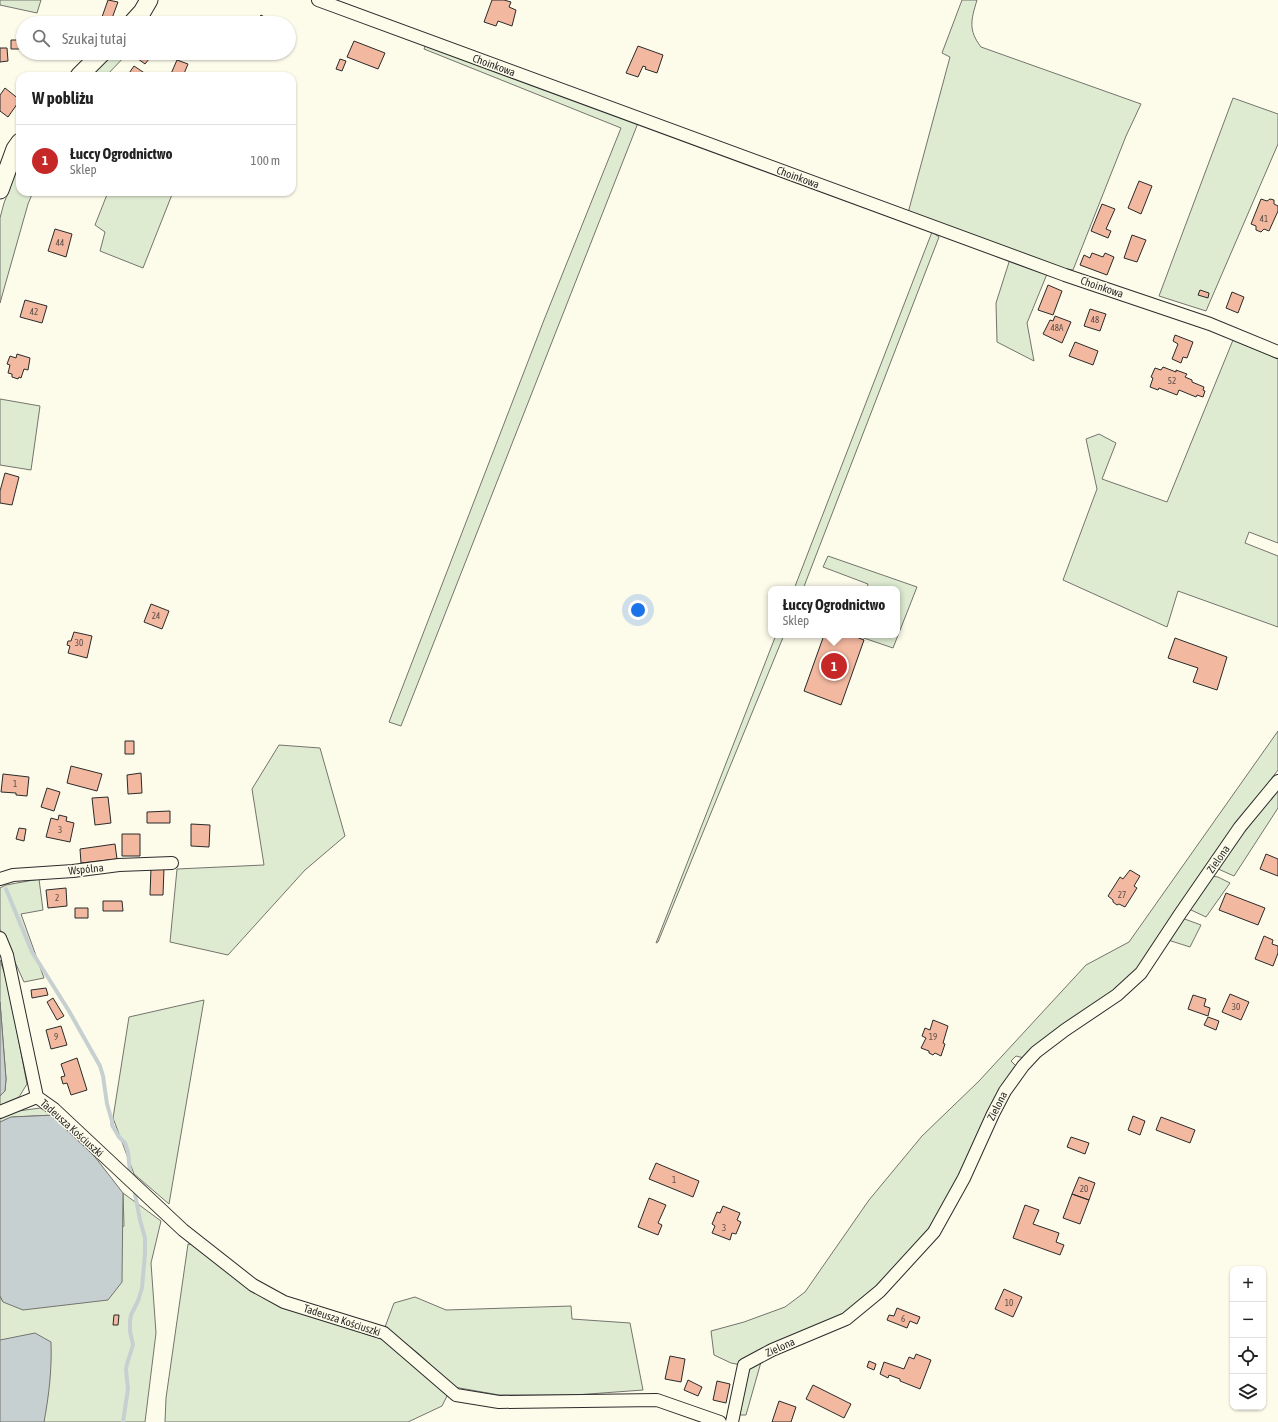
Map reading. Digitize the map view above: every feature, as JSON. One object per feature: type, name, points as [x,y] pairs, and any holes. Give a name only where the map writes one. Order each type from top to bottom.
[{"type":"street","points":[[138,16],[149,0]]},
{"type":"street","name":"Choinkowa","points":[[318,0],[1064,274],[1210,324],[1278,352]]},
{"type":"street","points":[[83,72],[95,60]]},
{"type":"street","points":[[0,190],[16,148]]},
{"type":"street","name":"Zielona","points":[[732,1422],[744,1365],[772,1350],[846,1319],[880,1291],[934,1232],[964,1178],[1004,1091],[1023,1066],[1036,1052],[1117,995],[1141,973],[1240,827],[1278,782]]},
{"type":"street","name":"Wspólna","points":[[0,879],[13,875],[73,871],[119,865],[172,863]]},
{"type":"street","name":"Tadeusza Kościuszki","points":[[0,938],[6,955],[37,1097],[54,1109],[183,1230],[253,1284],[284,1302],[384,1333],[456,1395],[500,1402],[657,1400],[720,1422]]},
{"type":"street","name":"Tadeusza Kościuszki","points":[[0,1112],[37,1097]]},
{"type":"green space","points":[[0,0],[41,0],[37,13],[0,5]]},
{"type":"green space","points":[[962,0],[977,0],[972,19],[972,30],[981,47],[1141,104],[1126,136],[1073,270],[1061,268],[908,213],[950,57],[942,53]]},
{"type":"green space","points":[[426,44],[638,123],[401,726],[389,722],[544,320],[621,128],[424,49]]},
{"type":"green space","points":[[105,60],[121,60],[110,72],[94,72]]},
{"type":"green space","points":[[1233,98],[1278,114],[1278,144],[1206,311],[1159,296]]},
{"type":"green space","points":[[16,172],[16,196],[31,196],[0,303],[0,218]]},
{"type":"green space","points":[[106,196],[171,196],[143,268],[100,251],[105,232],[95,225]]},
{"type":"green space","points":[[932,232],[939,237],[804,586],[795,586]]},
{"type":"green space","points":[[1010,259],[1047,274],[1027,323],[1034,361],[997,342],[996,303]]},
{"type":"green space","points":[[1233,340],[1278,359],[1278,543],[1249,532],[1245,543],[1278,556],[1278,627],[1178,591],[1167,627],[1063,580],[1097,489],[1086,439],[1099,434],[1116,443],[1102,479],[1167,502]]},
{"type":"green space","points":[[0,399],[40,406],[31,470],[0,465]]},
{"type":"green space","points":[[828,556],[917,587],[900,630],[900,586],[867,586],[868,584],[823,567]]},
{"type":"green space","points":[[775,638],[783,638],[658,942],[656,943]]},
{"type":"green space","points":[[864,638],[897,638],[893,648]]},
{"type":"green space","points":[[1278,731],[1278,770],[1238,823],[1135,973],[1113,992],[1024,1058],[1016,1056],[1011,1061],[1017,1067],[935,1219],[913,1251],[857,1307],[741,1365],[731,1363],[714,1355],[711,1331],[744,1322],[785,1307],[805,1292],[869,1200],[922,1136],[979,1081],[1086,965],[1129,942]]},
{"type":"green space","points":[[279,745],[320,748],[345,836],[305,870],[228,955],[170,942],[177,869],[264,865],[252,789]]},
{"type":"green space","points":[[1278,787],[1278,808],[1234,876],[1216,868]]},
{"type":"green space","points":[[1211,876],[1218,877],[1230,883],[1206,917],[1189,909]]},
{"type":"green space","points":[[39,879],[43,910],[21,914],[44,978],[24,982],[0,929],[0,888],[6,885]]},
{"type":"green space","points":[[1182,918],[1201,925],[1190,947],[1168,940]]},
{"type":"green space","points":[[0,960],[8,984],[27,1084],[19,1097],[0,1105],[0,1096],[5,1091],[6,1079],[0,1002]]},
{"type":"green space","points":[[204,1000],[169,1204],[134,1174],[113,1118],[129,1017]]},
{"type":"green space","points":[[40,1108],[55,1115],[13,1117],[0,1123],[0,1117],[11,1112]]},
{"type":"green space","points":[[123,1193],[161,1221],[151,1263],[156,1333],[145,1422],[0,1422],[0,1296],[3,1302],[124,1226]]},
{"type":"green space","points":[[188,1244],[194,1245],[253,1292],[292,1310],[384,1340],[448,1394],[442,1406],[408,1422],[165,1422],[166,1398]]},
{"type":"green space","points":[[415,1297],[446,1310],[571,1306],[572,1319],[630,1323],[643,1390],[575,1395],[499,1395],[454,1387],[419,1354],[385,1327],[394,1303]]},
{"type":"green space","points":[[761,1362],[746,1415],[739,1415],[749,1369]]},
{"type":"shaded area","points":[[0,1002],[6,1079],[5,1091],[0,1096]]},
{"type":"shaded area","points":[[55,1115],[88,1148],[123,1193],[122,1282],[108,1300],[23,1310],[3,1302],[0,1296],[0,1122],[11,1117]]},
{"type":"shaded area","points":[[35,1333],[51,1342],[50,1382],[44,1422],[0,1422],[0,1340]]},
{"type":"building","points":[[108,0],[118,2],[113,16],[102,16]]},
{"type":"building","points":[[492,0],[504,0],[511,2],[509,7],[516,10],[512,26],[498,21],[496,26],[484,22]]},
{"type":"building","points":[[11,40],[16,40],[16,49],[11,49]]},
{"type":"building","points":[[354,41],[385,53],[378,69],[347,57]]},
{"type":"building","points":[[638,46],[663,55],[657,73],[645,69],[646,67],[643,66],[638,77],[626,73]]},
{"type":"building","points":[[0,48],[7,48],[8,61],[0,62]]},
{"type":"building","points":[[340,59],[346,61],[342,71],[336,69]]},
{"type":"building","points":[[140,60],[148,60],[145,64]]},
{"type":"building","points":[[177,60],[188,64],[185,72],[172,72]]},
{"type":"building","points":[[134,66],[143,72],[130,72]]},
{"type":"building","points":[[5,88],[16,97],[16,106],[8,117],[0,111],[0,95]]},
{"type":"building","points":[[1139,181],[1152,186],[1141,214],[1128,208]]},
{"type":"building","points":[[1261,199],[1267,201],[1270,199],[1274,200],[1274,204],[1278,206],[1278,211],[1269,231],[1264,229],[1261,232],[1256,230],[1256,226],[1251,224]]},
{"type":"building","points":[[1102,204],[1115,209],[1106,229],[1111,231],[1108,238],[1091,231]]},
{"type":"building","points":[[55,229],[72,234],[66,257],[48,251]]},
{"type":"building","points":[[1132,235],[1146,240],[1137,262],[1124,258]]},
{"type":"building","points":[[1092,253],[1103,257],[1105,253],[1114,257],[1107,275],[1080,265],[1084,255],[1090,258]]},
{"type":"building","points":[[1048,285],[1062,291],[1053,315],[1038,310]]},
{"type":"building","points":[[1200,290],[1209,293],[1208,298],[1198,295]]},
{"type":"building","points":[[1232,292],[1244,297],[1238,313],[1226,308]]},
{"type":"building","points":[[25,300],[47,306],[42,323],[20,317]]},
{"type":"building","points":[[1090,309],[1106,314],[1100,331],[1084,326]]},
{"type":"building","points":[[1055,316],[1071,322],[1062,343],[1043,334],[1050,320],[1053,321]]},
{"type":"building","points":[[1175,335],[1193,342],[1187,358],[1183,357],[1181,363],[1172,359],[1178,344],[1173,341]]},
{"type":"building","points":[[1075,342],[1098,351],[1093,365],[1069,356]]},
{"type":"building","points":[[17,354],[30,358],[28,370],[24,369],[21,378],[19,377],[18,379],[12,377],[12,374],[8,373],[10,365],[7,364],[10,356],[16,358]]},
{"type":"building","points":[[1163,367],[1187,374],[1185,377],[1204,387],[1203,390],[1205,391],[1203,397],[1197,395],[1196,397],[1179,390],[1177,395],[1159,388],[1158,390],[1150,387],[1153,378],[1151,377],[1155,368],[1161,370]]},
{"type":"building","points":[[5,473],[19,477],[12,505],[0,503],[0,491]]},
{"type":"building","points":[[151,604],[169,611],[162,629],[144,622]]},
{"type":"building","points":[[74,632],[92,636],[87,658],[68,653],[70,646],[67,645],[68,641],[71,641]]},
{"type":"building","points":[[823,638],[859,638],[864,640],[841,705],[804,691]]},
{"type":"building","points":[[1175,638],[1227,657],[1217,690],[1193,682],[1198,668],[1168,658]]},
{"type":"building","points":[[125,741],[134,741],[134,754],[125,754]]},
{"type":"building","points":[[71,766],[102,774],[97,791],[67,783]]},
{"type":"building","points":[[141,773],[142,793],[128,794],[127,775]]},
{"type":"building","points":[[3,774],[29,777],[27,796],[16,795],[16,793],[1,792]]},
{"type":"building","points":[[47,788],[60,792],[54,811],[41,807]]},
{"type":"building","points":[[108,797],[111,823],[95,825],[92,798]]},
{"type":"building","points":[[170,811],[170,823],[147,823],[147,812]]},
{"type":"building","points":[[59,815],[67,817],[66,821],[74,823],[70,842],[46,837],[51,818],[58,820]]},
{"type":"building","points":[[191,824],[210,825],[209,847],[191,846]]},
{"type":"building","points":[[19,828],[26,829],[24,841],[16,839]]},
{"type":"building","points":[[122,834],[140,834],[140,856],[122,856]]},
{"type":"building","points":[[115,844],[117,859],[81,863],[80,849]]},
{"type":"building","points":[[1266,854],[1278,859],[1278,876],[1260,869]]},
{"type":"building","points":[[151,868],[164,868],[163,895],[150,895]]},
{"type":"building","points":[[1130,870],[1140,876],[1134,886],[1137,888],[1125,907],[1119,904],[1117,905],[1108,896],[1120,877],[1123,879]]},
{"type":"building","points":[[66,888],[67,906],[48,908],[46,890]]},
{"type":"building","points":[[1226,893],[1265,908],[1258,925],[1219,910]]},
{"type":"building","points":[[103,901],[122,901],[123,911],[103,911]]},
{"type":"building","points":[[75,908],[88,908],[88,918],[75,918]]},
{"type":"building","points":[[1264,936],[1273,940],[1272,944],[1278,946],[1278,953],[1273,966],[1255,959]]},
{"type":"building","points":[[46,988],[48,995],[32,998],[31,990]]},
{"type":"building","points":[[1230,994],[1249,1002],[1241,1020],[1222,1012]]},
{"type":"building","points":[[1193,995],[1206,999],[1204,1006],[1210,1008],[1208,1016],[1188,1009]]},
{"type":"building","points":[[53,998],[64,1016],[57,1020],[47,1002]]},
{"type":"building","points":[[1208,1017],[1219,1021],[1216,1030],[1204,1025]]},
{"type":"building","points":[[933,1020],[948,1026],[941,1056],[935,1053],[933,1055],[929,1053],[929,1051],[921,1048],[926,1038],[922,1036],[925,1028],[930,1030]]},
{"type":"building","points":[[61,1026],[67,1045],[51,1049],[46,1030]]},
{"type":"building","points":[[77,1058],[87,1090],[71,1095],[67,1083],[63,1084],[61,1077],[65,1076],[61,1064]]},
{"type":"building","points":[[1133,1116],[1145,1121],[1140,1135],[1128,1130]]},
{"type":"building","points":[[1161,1117],[1195,1130],[1190,1143],[1156,1130]]},
{"type":"building","points":[[1071,1137],[1089,1143],[1085,1154],[1067,1147]]},
{"type":"building","points":[[656,1163],[699,1181],[693,1197],[649,1179]]},
{"type":"building","points":[[1079,1177],[1095,1183],[1089,1200],[1072,1194]]},
{"type":"building","points":[[1072,1194],[1089,1200],[1080,1224],[1063,1218]]},
{"type":"building","points":[[649,1198],[666,1205],[658,1223],[662,1225],[658,1235],[638,1227]]},
{"type":"building","points":[[1025,1205],[1039,1210],[1033,1224],[1059,1233],[1056,1242],[1064,1245],[1060,1255],[1013,1238]]},
{"type":"building","points":[[723,1206],[740,1213],[737,1220],[741,1222],[736,1234],[732,1233],[730,1240],[712,1233],[715,1226],[712,1224],[717,1212],[720,1213]]},
{"type":"building","points":[[1004,1289],[1022,1297],[1013,1317],[995,1309]]},
{"type":"building","points":[[897,1308],[920,1317],[917,1324],[910,1321],[907,1328],[887,1320],[889,1315],[894,1316]]},
{"type":"building","points":[[114,1315],[119,1315],[118,1325],[113,1325]]},
{"type":"building","points":[[916,1354],[931,1360],[920,1389],[900,1381],[900,1379],[889,1375],[888,1378],[880,1374],[884,1362],[904,1369],[909,1357],[914,1359]]},
{"type":"building","points":[[670,1356],[685,1359],[681,1382],[665,1379]]},
{"type":"building","points":[[869,1361],[876,1364],[874,1370],[867,1367]]},
{"type":"building","points":[[688,1380],[702,1387],[698,1396],[684,1390]]},
{"type":"building","points":[[717,1381],[730,1384],[726,1403],[713,1400]]},
{"type":"building","points":[[813,1385],[851,1404],[844,1418],[806,1399]]},
{"type":"building","points":[[779,1401],[796,1407],[791,1422],[772,1422]]},
{"type":"waterway","points":[[6,889],[32,952],[69,1011],[100,1066],[112,1125],[119,1137],[125,1143],[128,1152],[130,1172]]},
{"type":"waterway","points":[[123,1422],[128,1389],[126,1370],[133,1345],[130,1331],[130,1321],[142,1288],[145,1253],[145,1238],[135,1194]]},
{"type":"place","name":"Łuccy Ogrodnictwo","points":[[834,666]]}]
